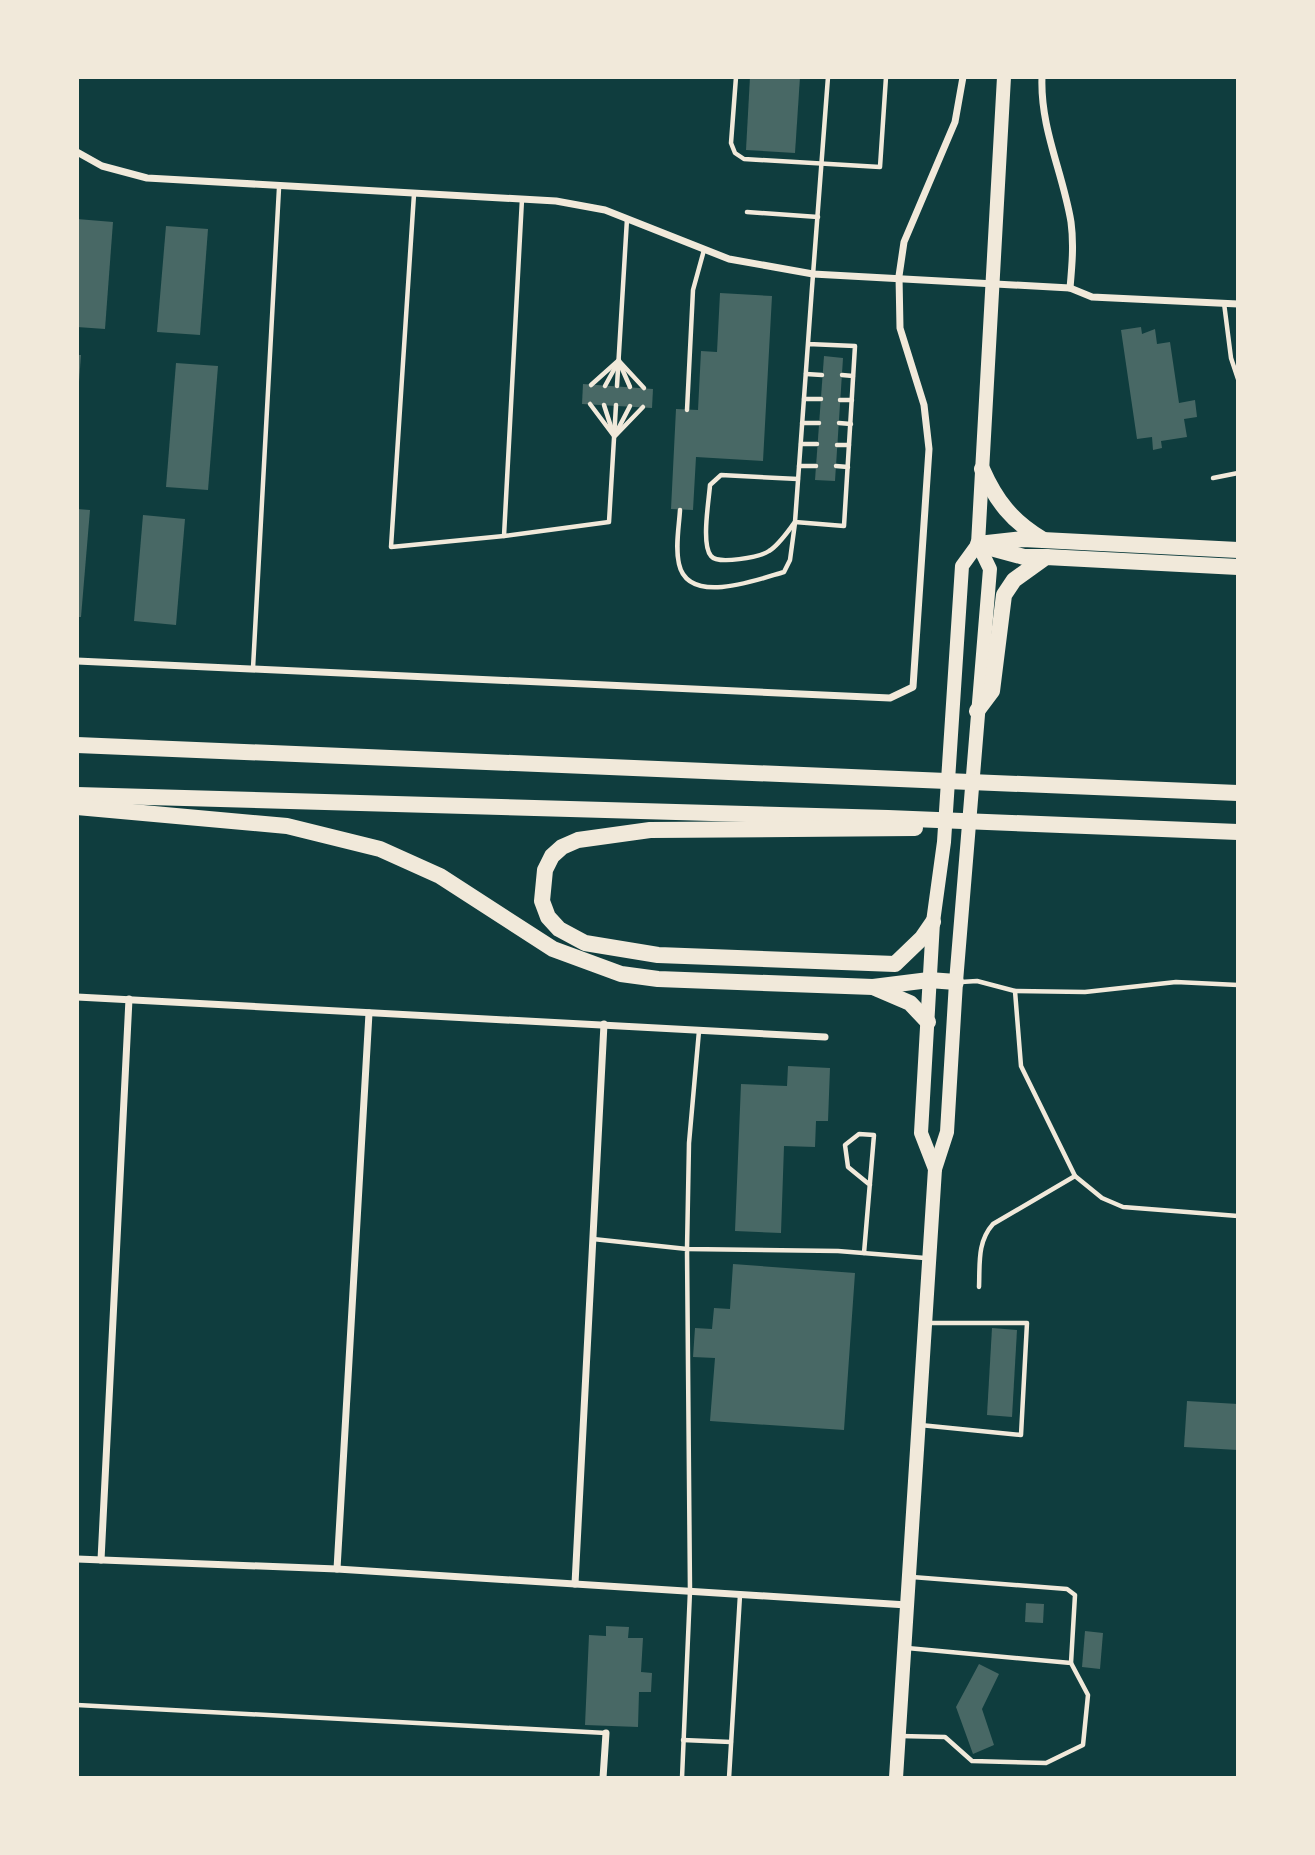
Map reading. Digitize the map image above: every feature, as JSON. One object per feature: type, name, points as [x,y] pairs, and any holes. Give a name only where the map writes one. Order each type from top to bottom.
[{"type":"highway","points":[[982,469],[993,494],[1006,513],[1045,540]]},
{"type":"highway","points":[[978,544],[1023,539],[1238,550]]},
{"type":"highway","points":[[978,544],[1024,556],[1238,567]]},
{"type":"highway","points":[[977,711],[992,691],[1004,595],[1014,580],[1046,557]]},
{"type":"highway","points":[[77,745],[1238,793]]},
{"type":"highway","points":[[1100,788],[1238,785]]},
{"type":"highway","points":[[77,795],[890,824]]},
{"type":"highway","points":[[77,807],[287,826],[380,849],[440,876],[552,949],[621,974],[658,979],[873,987],[929,981],[956,982]]},
{"type":"highway","points":[[929,981],[895,964],[658,955],[585,943],[559,929],[548,917],[542,901],[545,870],[552,856],[562,847],[578,840],[650,830],[991,822],[1238,832]]},
{"type":"highway","points":[[895,964],[922,938],[933,922]]},
{"type":"highway","points":[[873,987],[910,1003],[928,1022]]},
{"type":"main road","points":[[897,1778],[936,1169],[947,1132],[956,982],[990,569],[978,544],[1004,77]]},
{"type":"main road","points":[[936,1169],[921,1132],[929,981],[933,922],[944,842],[962,566],[978,544]]},
{"type":"street","points":[[77,661],[890,698],[905,693],[913,687],[929,449],[924,405],[900,328],[899,276],[904,242],[955,122],[963,77]]},
{"type":"street","points":[[1042,77],[1043,116],[1070,221],[1073,252],[1070,288]]},
{"type":"street","points":[[77,152],[102,166],[147,178],[522,199],[580,205],[627,219],[729,260],[813,274],[899,276],[1070,288],[1092,297],[1238,304]]},
{"type":"street","points":[[77,997],[825,1037]]},
{"type":"street","points":[[101,1560],[129,999]]},
{"type":"street","points":[[337,1570],[369,1013]]},
{"type":"street","points":[[575,1584],[604,1024]]},
{"type":"street","points":[[77,1559],[337,1570],[908,1605]]},
{"type":"street","points":[[603,1778],[606,1733]]},
{"type":"lane","points":[[736,77],[731,144],[735,153],[744,159],[880,167],[886,77]]},
{"type":"lane","points":[[680,510],[679,565],[685,578],[695,586],[709,588],[784,572],[790,561],[828,77]]},
{"type":"lane","points":[[253,669],[279,187]]},
{"type":"lane","points":[[414,194],[391,547],[609,522],[616,405]]},
{"type":"lane","points":[[504,536],[522,199]]},
{"type":"lane","points":[[747,212],[818,217]]},
{"type":"lane","points":[[617,386],[627,219]]},
{"type":"lane","points":[[687,410],[693,290],[704,250]]},
{"type":"lane","points":[[1224,303],[1231,358],[1238,379]]},
{"type":"lane","points":[[795,522],[845,526],[855,346],[808,344]]},
{"type":"lane","points":[[591,385],[619,360]]},
{"type":"lane","points":[[604,386],[619,360]]},
{"type":"lane","points":[[619,360],[631,387]]},
{"type":"lane","points":[[619,360],[644,388]]},
{"type":"lane","points":[[806,374],[822,374]]},
{"type":"lane","points":[[842,375],[853,376]]},
{"type":"lane","points":[[804,399],[821,399]]},
{"type":"lane","points":[[840,400],[852,400]]},
{"type":"lane","points":[[590,404],[614,437]]},
{"type":"lane","points":[[604,405],[614,437]]},
{"type":"lane","points":[[614,437],[630,406]]},
{"type":"lane","points":[[614,437],[643,407]]},
{"type":"lane","points":[[802,423],[819,423]]},
{"type":"lane","points":[[839,423],[850,424]]},
{"type":"lane","points":[[801,444],[817,444]]},
{"type":"lane","points":[[837,445],[849,445]]},
{"type":"lane","points":[[799,466],[816,466]]},
{"type":"lane","points":[[836,466],[848,467]]},
{"type":"lane","points":[[1213,478],[1238,473]]},
{"type":"lane","points":[[795,522],[771,551],[757,556],[718,561],[710,556],[706,544],[710,485],[720,475],[798,479]]},
{"type":"lane","points":[[956,982],[978,981],[1015,991],[1085,992],[1176,982],[1238,985]]},
{"type":"lane","points":[[1015,991],[1021,1066],[1075,1176],[1102,1198],[1123,1207],[1238,1216]]},
{"type":"lane","points":[[682,1778],[690,1591],[687,1249],[689,1143],[699,1029]]},
{"type":"lane","points":[[864,1253],[870,1185],[874,1135],[859,1134],[845,1145],[848,1167],[870,1185]]},
{"type":"lane","points":[[979,1287],[980,1248],[984,1234],[993,1224],[1075,1176]]},
{"type":"lane","points":[[593,1239],[687,1249],[864,1253],[930,1259]]},
{"type":"lane","points":[[919,1425],[1021,1435],[1027,1323],[926,1323]]},
{"type":"lane","points":[[899,1736],[945,1737],[972,1761],[1046,1763],[1083,1745],[1088,1695],[1071,1663],[1075,1595],[1067,1589],[909,1577]]},
{"type":"lane","points":[[729,1778],[740,1595]]},
{"type":"lane","points":[[905,1648],[1071,1663]]},
{"type":"lane","points":[[77,1705],[606,1733]]},
{"type":"lane","points":[[683,1740],[731,1742]]},
{"type":"building","points":[[750,77],[800,77],[795,153],[746,150]]},
{"type":"building","points":[[77,219],[113,222],[105,329],[77,327]]},
{"type":"building","points":[[166,226],[208,229],[200,335],[157,332]]},
{"type":"building","points":[[720,293],[772,296],[763,461],[696,457],[693,510],[671,509],[676,409],[698,410],[701,351],[717,352]]},
{"type":"building","points":[[1141,327],[1142,334],[1155,329],[1157,344],[1170,342],[1179,403],[1195,400],[1197,417],[1184,419],[1187,437],[1161,441],[1162,448],[1153,450],[1152,437],[1137,439],[1121,330]]},
{"type":"building","points":[[77,355],[81,355],[79,382],[77,382]]},
{"type":"building","points":[[824,356],[843,358],[835,481],[815,480]]},
{"type":"building","points":[[176,363],[218,366],[208,490],[166,487]]},
{"type":"building","points":[[583,384],[653,389],[652,408],[582,404]]},
{"type":"building","points":[[77,509],[90,510],[81,617],[77,617]]},
{"type":"building","points":[[143,515],[185,519],[176,625],[134,621]]},
{"type":"building","points":[[788,1066],[830,1068],[828,1121],[816,1121],[815,1147],[784,1146],[781,1233],[735,1231],[741,1084],[787,1086]]},
{"type":"building","points":[[733,1264],[855,1273],[844,1430],[710,1421],[715,1358],[693,1357],[695,1328],[712,1329],[714,1308],[730,1309]]},
{"type":"building","points":[[992,1328],[1017,1330],[1012,1417],[987,1415]]},
{"type":"building","points":[[1187,1401],[1238,1404],[1238,1450],[1184,1447]]},
{"type":"building","points":[[1026,1603],[1044,1604],[1043,1623],[1025,1622]]},
{"type":"building","points":[[606,1626],[629,1627],[628,1638],[643,1638],[641,1672],[652,1673],[651,1692],[639,1692],[638,1727],[585,1725],[589,1635],[606,1636]]},
{"type":"building","points":[[1085,1631],[1103,1633],[1100,1669],[1082,1667]]},
{"type":"building","points":[[979,1664],[999,1674],[982,1709],[994,1745],[973,1754],[956,1707]]}]
